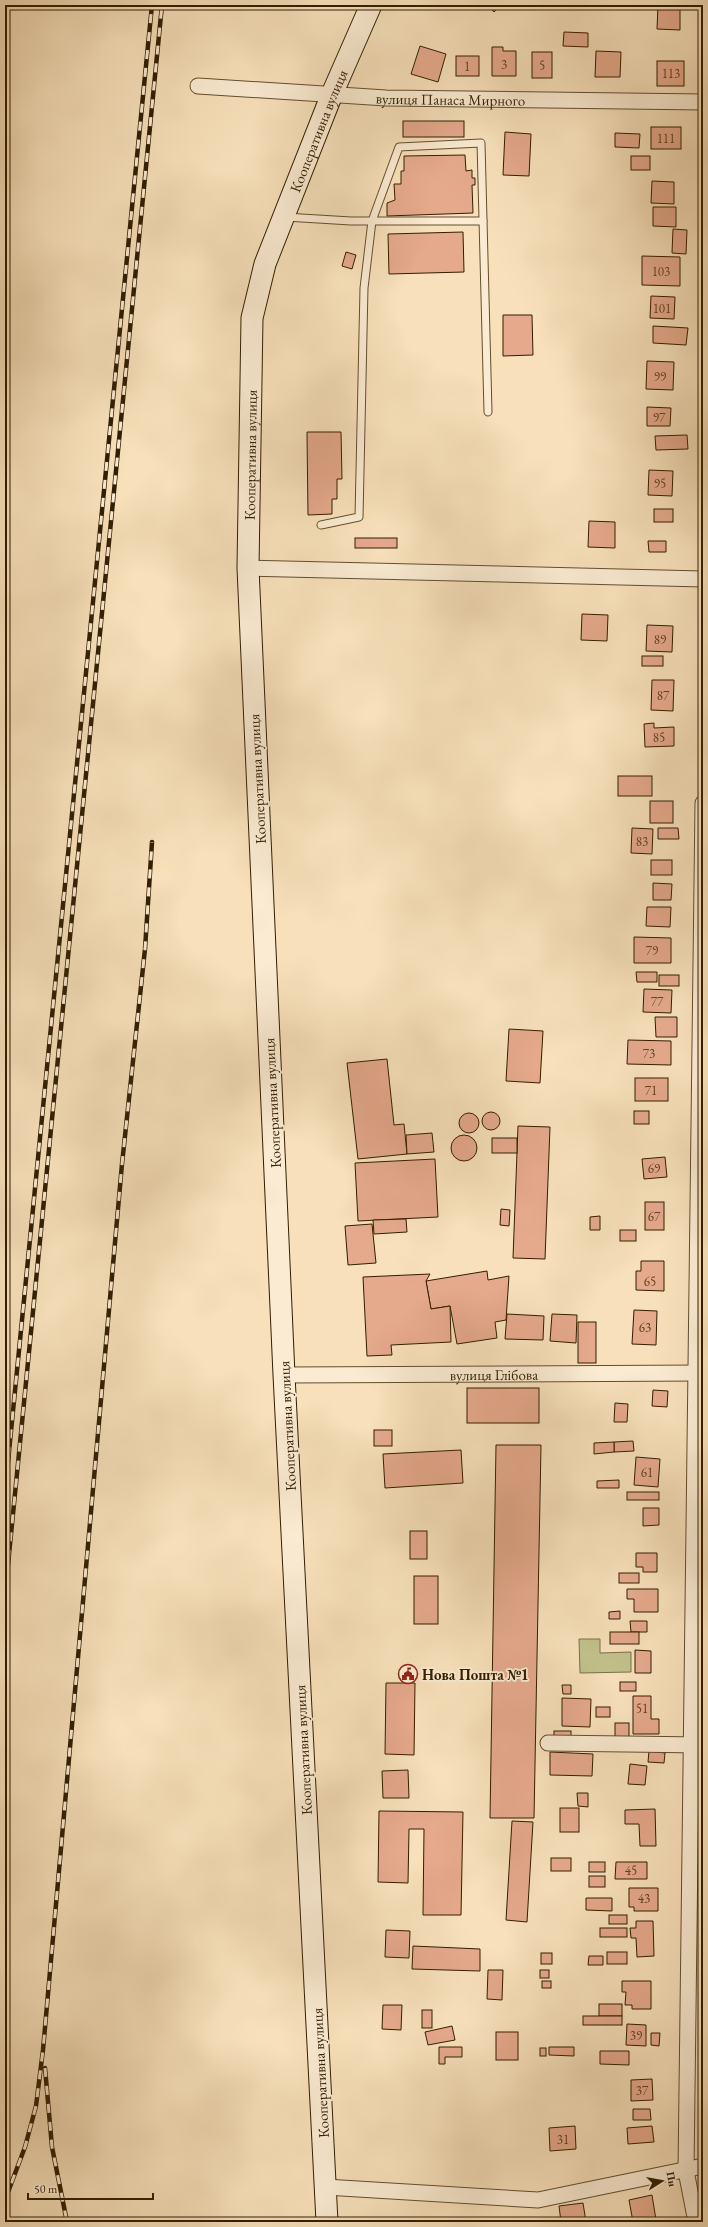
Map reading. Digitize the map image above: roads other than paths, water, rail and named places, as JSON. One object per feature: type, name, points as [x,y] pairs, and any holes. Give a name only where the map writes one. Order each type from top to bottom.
[{"type":"street","name":"Кооперативна вулиця","points":[[327,2222],[284,1375],[248,568],[252,318],[264,264],[332,94],[371,5]]},
{"type":"street","name":"вулиця Панаса Мирного","points":[[198,86],[386,98],[703,102]]},
{"type":"street","points":[[248,568],[703,579]]},
{"type":"street","points":[[696,2222],[686,2169],[697,1745],[703,803]]},
{"type":"street","name":"вулиця Глібова","points":[[284,1375],[699,1373]]},
{"type":"street","points":[[548,1743],[697,1745]]},
{"type":"street","points":[[325,2187],[538,2200],[703,2166]]},
{"type":"lane","points":[[320,525],[360,517],[364,288],[372,221],[399,147],[481,143],[488,412]]},
{"type":"lane","points":[[283,217],[372,221],[483,221]]},
{"type":"railway","points":[[5,1492],[152,5]]},
{"type":"railway","points":[[5,1595],[162,5]]},
{"type":"railway","points":[[5,2200],[25,2147],[36,2106],[43,2050],[122,1164],[145,949],[152,842]]},
{"type":"railway","points":[[45,2068],[52,2147],[67,2222]]},
{"type":"place","name":"Нова Пошта №1","points":[[408,1674]]}]
